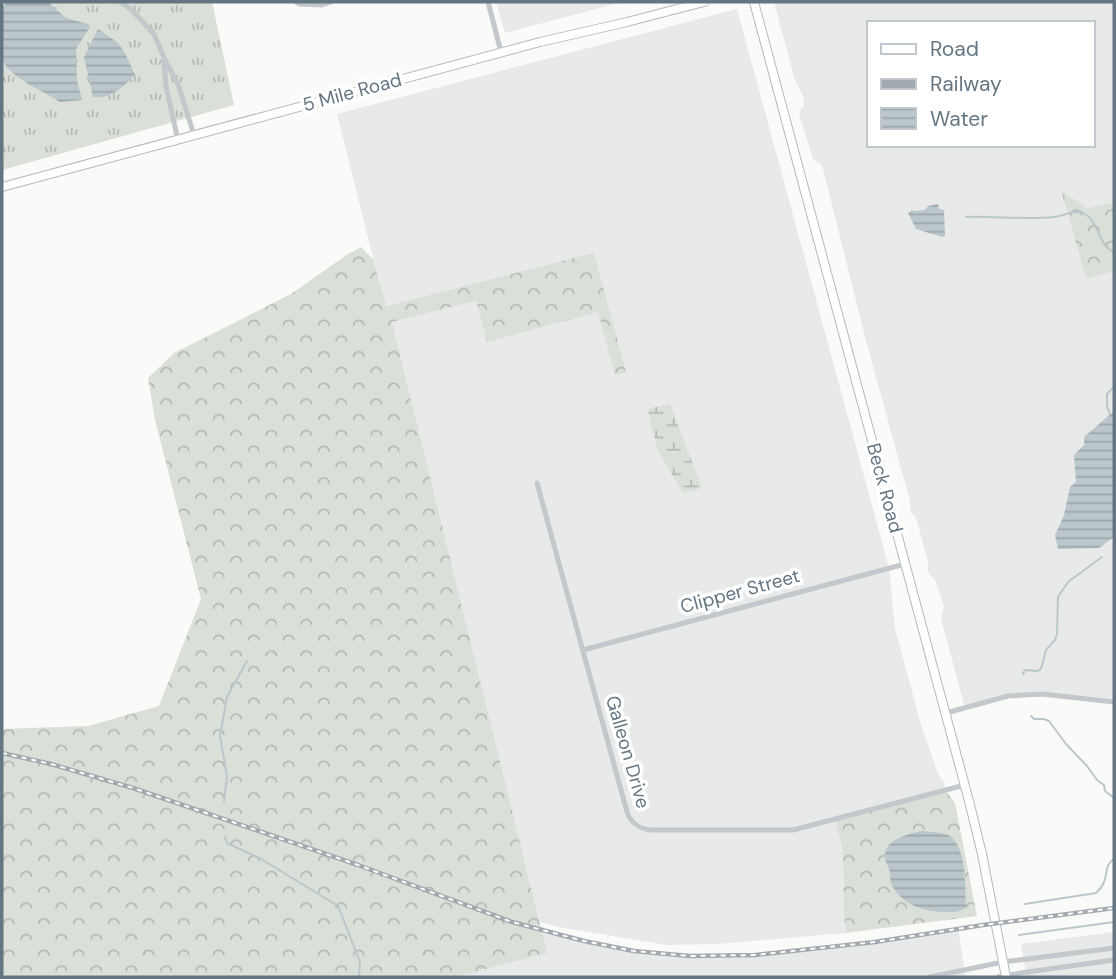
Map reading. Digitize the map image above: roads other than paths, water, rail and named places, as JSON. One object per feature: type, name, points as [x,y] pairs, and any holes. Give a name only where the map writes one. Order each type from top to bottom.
[{"type":"main road","name":"5 Mile Road","points":[[2,187],[501,52],[704,2]]},
{"type":"main road","name":"Beck Road","points":[[754,2],[965,785],[982,854],[1003,962],[1003,977]]},
{"type":"street","points":[[120,2],[131,9],[154,34],[178,84],[194,135]]},
{"type":"street","points":[[296,2],[321,5],[331,2]]},
{"type":"street","points":[[488,2],[501,52]]},
{"type":"street","points":[[164,58],[166,87],[178,140]]},
{"type":"street","name":"Galleon Drive","points":[[537,483],[626,812],[633,822],[643,828],[697,831],[793,830],[965,785]]},
{"type":"street","name":"Clipper Street","points":[[583,650],[905,564]]},
{"type":"street","points":[[946,713],[1008,696],[1042,694],[1114,702]]},
{"type":"street","points":[[930,977],[1003,962],[1114,948]]},
{"type":"street","points":[[1003,977],[1114,960]]},
{"type":"water","points":[[6,2],[48,2],[66,18],[88,24],[90,27],[76,49],[77,80],[82,100],[60,102],[7,67],[2,60],[3,14]]},
{"type":"water","points":[[98,29],[118,43],[135,75],[111,94],[93,97],[84,57]]},
{"type":"water","points":[[938,204],[939,209],[944,210],[945,236],[916,229],[908,213]]},
{"type":"water","points":[[1114,411],[1114,537],[1099,548],[1058,549],[1055,535],[1064,515],[1070,487],[1076,482],[1074,455],[1084,445],[1084,437]]},
{"type":"water","points":[[922,831],[950,836],[960,849],[966,907],[961,910],[937,912],[921,908],[900,896],[891,883],[885,857],[888,846],[898,838]]},
{"type":"waterway","points":[[966,217],[1043,218],[1082,212],[1094,223],[1105,245],[1114,252]]},
{"type":"waterway","points":[[1110,414],[1107,394],[1114,387]]},
{"type":"waterway","points":[[1023,674],[1025,670],[1041,669],[1046,650],[1057,634],[1058,597],[1068,582],[1102,557]]},
{"type":"waterway","points":[[224,801],[227,776],[220,736],[227,697],[247,661]]},
{"type":"waterway","points":[[1031,716],[1049,721],[1104,785],[1105,791],[1114,798]]},
{"type":"waterway","points":[[225,837],[227,843],[261,859],[338,906],[360,962],[359,977]]},
{"type":"waterway","points":[[1025,904],[1096,893],[1104,883],[1108,866],[1114,859]]},
{"type":"waterway","points":[[1019,935],[1114,922]]},
{"type":"railway","points":[[2,753],[133,788],[358,865],[512,922],[634,951],[690,956],[755,955],[875,942],[1114,908]]}]
